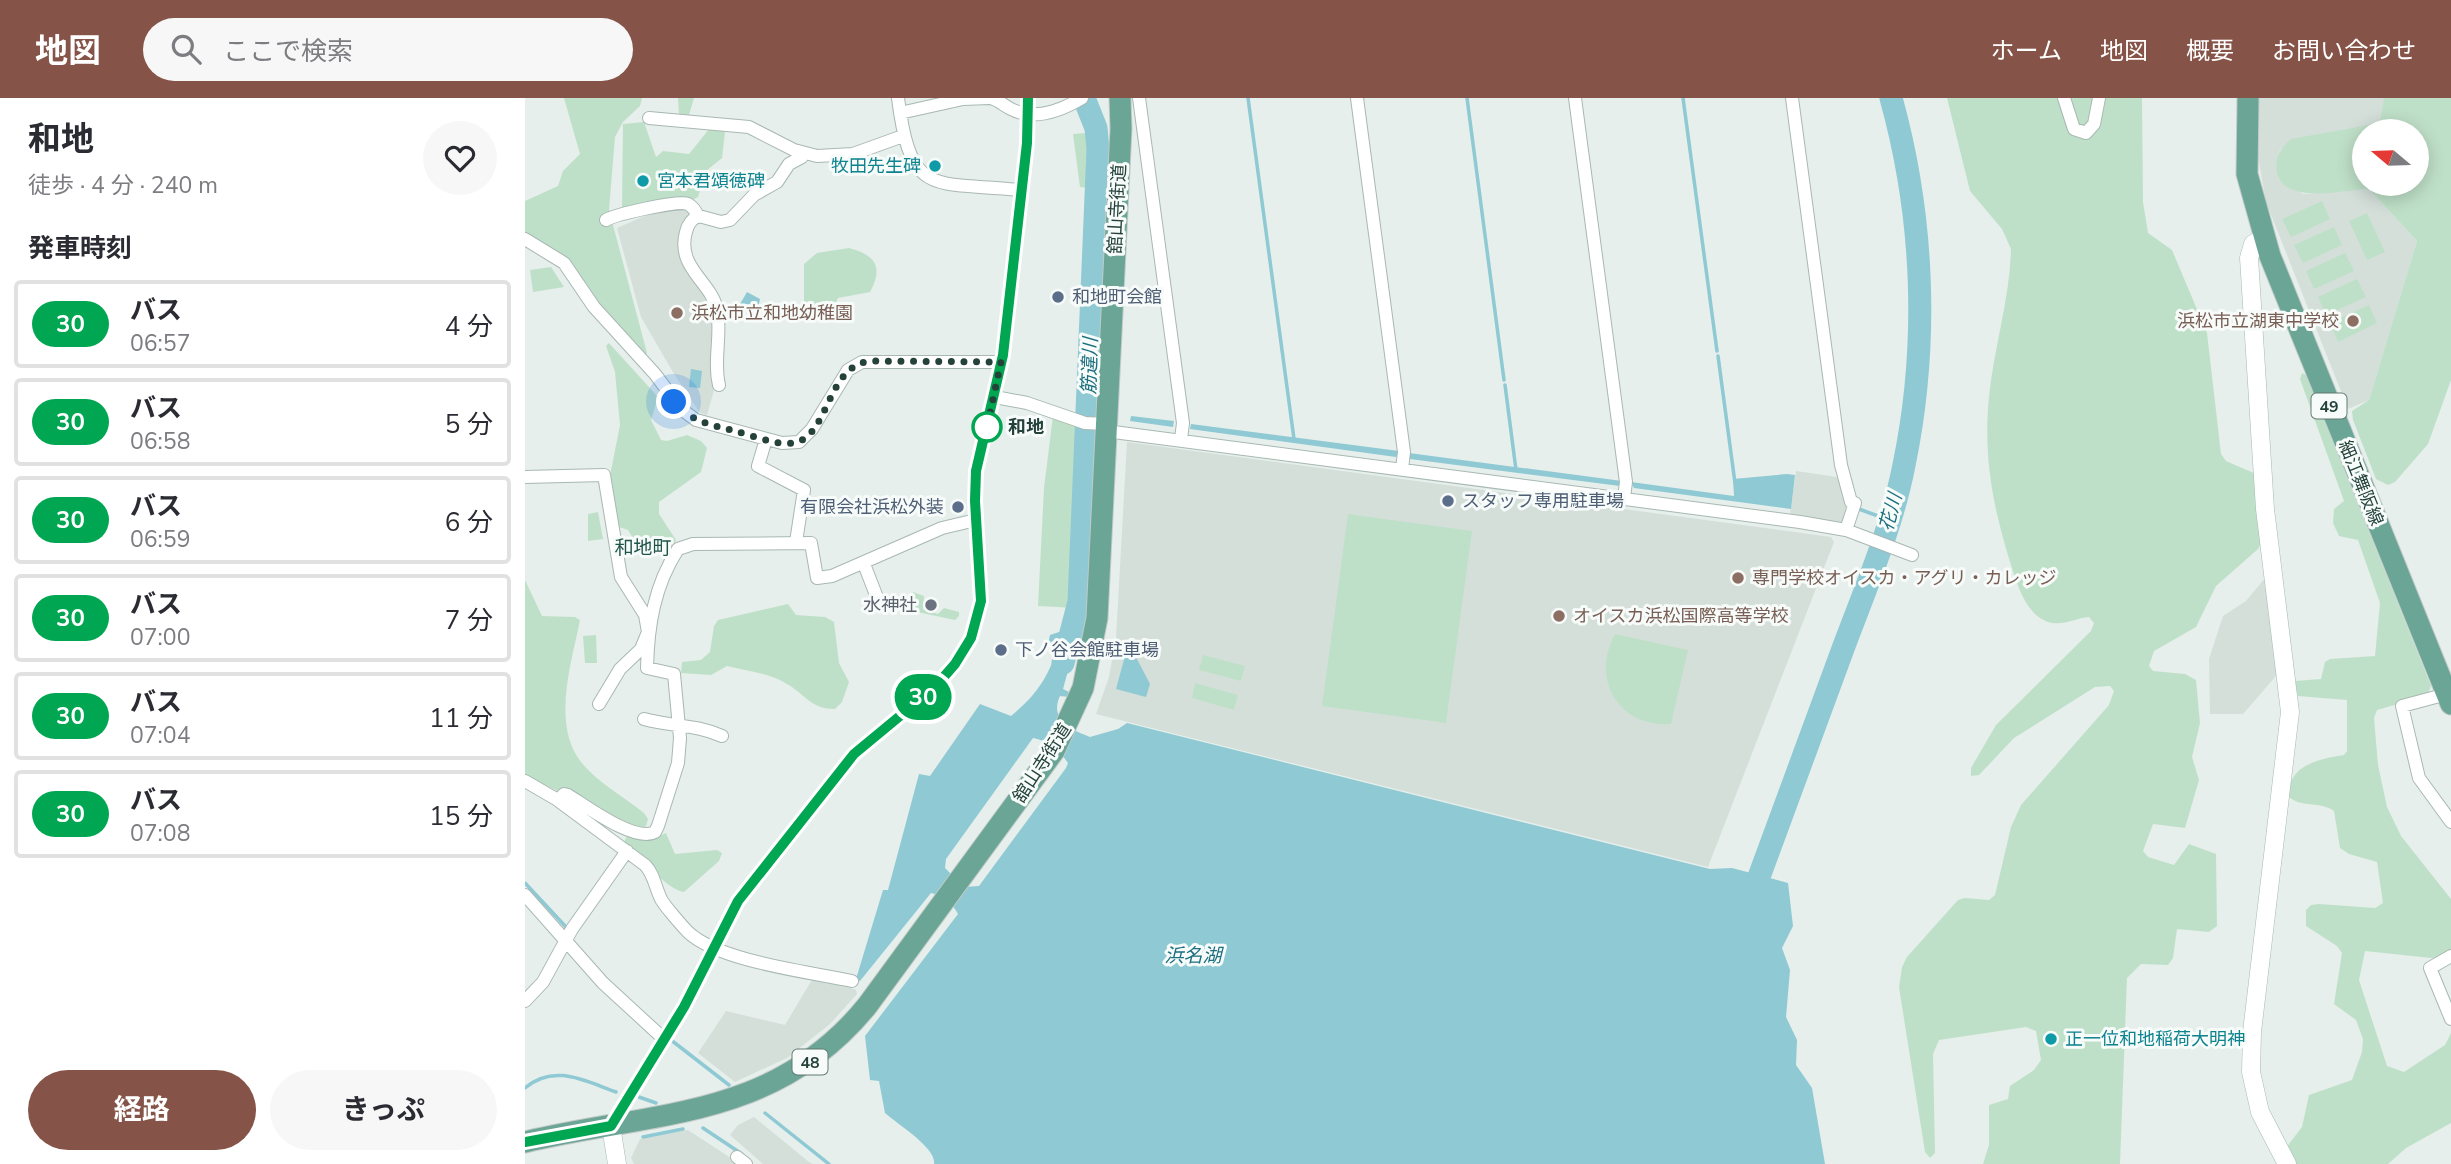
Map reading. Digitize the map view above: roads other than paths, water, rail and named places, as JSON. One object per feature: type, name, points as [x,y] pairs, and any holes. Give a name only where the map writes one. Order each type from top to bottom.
[{"type":"main road","name":"舘山寺街道","points":[[525,1142],[736,1098],[778,1081],[812,1060],[855,1021],[1054,751],[1083,688],[1095,636],[1098,425],[1121,129],[1120,98]]},
{"type":"main road","name":"細江舞阪線","points":[[2248,98],[2247,174],[2264,238],[2288,304],[2449,699]]},
{"type":"street","points":[[898,98],[903,136],[914,166],[931,180],[1021,190]]},
{"type":"street","points":[[900,113],[963,99],[990,98],[1013,110],[1028,113],[1060,111],[1082,98]]},
{"type":"street","points":[[617,1164],[611,1126],[684,1007],[738,901],[846,763],[862,746],[935,687],[963,651],[976,624],[981,601],[976,471],[1001,362],[1021,190],[1028,98]]},
{"type":"street","points":[[1139,98],[1183,423],[1181,439]]},
{"type":"street","points":[[1357,98],[1404,452],[1402,469]]},
{"type":"street","points":[[1575,98],[1626,482],[1624,498]]},
{"type":"street","points":[[1791,98],[1841,465],[1851,502],[1855,503],[1848,531]]},
{"type":"street","points":[[2064,98],[2074,129],[2086,133],[2094,124],[2099,98]]},
{"type":"street","points":[[649,118],[749,127],[803,153],[841,156],[903,136]]},
{"type":"street","points":[[698,217],[721,222],[730,220],[754,195],[777,182],[789,164],[803,153]]},
{"type":"street","points":[[606,220],[621,212],[656,209],[681,202],[694,209],[698,217]]},
{"type":"street","points":[[698,217],[687,229],[685,251],[693,273],[717,309],[715,364],[719,385]]},
{"type":"street","points":[[2264,238],[2253,244],[2249,258],[2265,509],[2290,712],[2251,1052],[2260,1112],[2287,1164]]},
{"type":"street","points":[[525,239],[564,262],[590,303],[688,416],[706,424],[790,444],[807,437],[848,370],[862,362],[1001,362]]},
{"type":"street","points":[[995,397],[1027,403],[1098,425],[1181,439],[1848,531],[1912,555]]},
{"type":"street","points":[[766,439],[758,466],[804,490],[796,542]]},
{"type":"street","points":[[525,477],[604,475],[621,577],[645,615],[648,632],[647,668],[674,674],[678,725],[677,769],[655,832],[649,836],[632,832],[568,795],[558,800]]},
{"type":"street","points":[[599,704],[620,669],[641,649],[648,632],[658,589],[678,549],[693,544],[811,543],[817,578],[838,575],[942,528],[976,520]]},
{"type":"street","points":[[865,564],[878,600]]},
{"type":"street","points":[[2449,699],[2402,706],[2419,778],[2451,821]]},
{"type":"street","points":[[644,719],[699,726],[722,736]]},
{"type":"street","points":[[525,781],[558,800],[648,868],[662,902],[686,931],[712,949],[765,964],[852,981]]},
{"type":"street","points":[[525,1001],[543,982],[567,939],[627,851]]},
{"type":"street","points":[[525,895],[567,939],[603,983],[664,1039]]},
{"type":"street","points":[[2451,956],[2430,968],[2451,1019]]},
{"type":"water","points":[[747,292],[760,299],[758,309],[740,304]]},
{"type":"water","points":[[691,369],[702,371],[700,388],[689,387]]},
{"type":"water","points":[[1131,416],[1174,421],[1173,427],[1130,421]]},
{"type":"water","points":[[1191,424],[1399,451],[1396,457],[1190,429]]},
{"type":"water","points":[[1409,453],[1622,481],[1620,486],[1410,459]]},
{"type":"water","points":[[1795,475],[1791,509],[1634,488],[1631,482],[1734,496],[1733,479]]},
{"type":"water","name":"浜名湖","points":[[1059,632],[1077,638],[1063,689],[1071,693],[1069,697],[1060,696],[1057,711],[1069,727],[1090,737],[1118,729],[1127,723],[1710,869],[1732,868],[1788,883],[1793,926],[1782,948],[1790,970],[1786,1017],[1797,1040],[1796,1065],[1812,1088],[1825,1164],[934,1164],[923,1144],[885,1113],[879,1081],[870,1080],[865,1036],[958,914],[956,910],[944,898],[931,893],[860,981],[856,979],[883,890],[888,890],[919,774],[930,776],[980,704],[1011,716],[1026,702],[1044,680],[1056,652],[1048,644],[1050,635]],"holes":[[[1033,738],[1061,754],[1068,763],[1066,768],[979,886],[964,887],[945,868],[946,859]]]},
{"type":"water","points":[[1125,656],[1137,659],[1150,684],[1146,697],[1116,689]]},
{"type":"waterway","name":"筋違川","points":[[1063,663],[1079,602],[1098,149],[1096,128],[1084,98]]},
{"type":"waterway","points":[[1248,98],[1294,439]]},
{"type":"waterway","points":[[1467,98],[1504,380]]},
{"type":"waterway","points":[[1683,98],[1717,351]]},
{"type":"waterway","name":"花川","points":[[1749,904],[1878,557],[1904,465],[1917,373],[1919,281],[1910,189],[1891,98]]},
{"type":"waterway","points":[[1718,356],[1735,483]]},
{"type":"waterway","points":[[1505,385],[1516,470]]},
{"type":"waterway","points":[[1859,509],[1889,520]]},
{"type":"waterway","points":[[525,883],[566,927]]},
{"type":"waterway","points":[[671,1040],[729,1085]]},
{"type":"waterway","points":[[525,1088],[536,1081],[558,1075],[581,1079],[616,1092]]},
{"type":"waterway","points":[[639,1097],[656,1103]]},
{"type":"waterway","points":[[765,1113],[829,1164]]},
{"type":"waterway","points":[[703,1128],[742,1154]]},
{"type":"waterway","points":[[643,1137],[683,1129]]},
{"type":"place","name":"牧田先生碑","points":[[935,166]]},
{"type":"place","name":"宮本君頌徳碑","points":[[643,181]]},
{"type":"place","name":"和地町会館","points":[[1058,297]]},
{"type":"place","name":"浜松市立和地幼稚園","points":[[677,313]]},
{"type":"place","name":"浜松市立湖東中学校","points":[[2353,321]]},
{"type":"place","name":"和地","points":[[987,427]]},
{"type":"place","name":"スタッフ専用駐車場","points":[[1448,501]]},
{"type":"place","name":"有限会社浜松外装","points":[[958,507]]},
{"type":"place","name":"専門学校オイスカ・アグリ・カレッジ","points":[[1738,578]]},
{"type":"place","name":"水神社","points":[[931,605]]},
{"type":"place","name":"オイスカ浜松国際高等学校","points":[[1559,616]]},
{"type":"place","name":"下ノ谷会館駐車場","points":[[1001,650]]},
{"type":"place","name":"正一位和地稲荷大明神","points":[[2051,1039]]},
{"type":"district","name":"和地町","points":[[643,547]]}]
